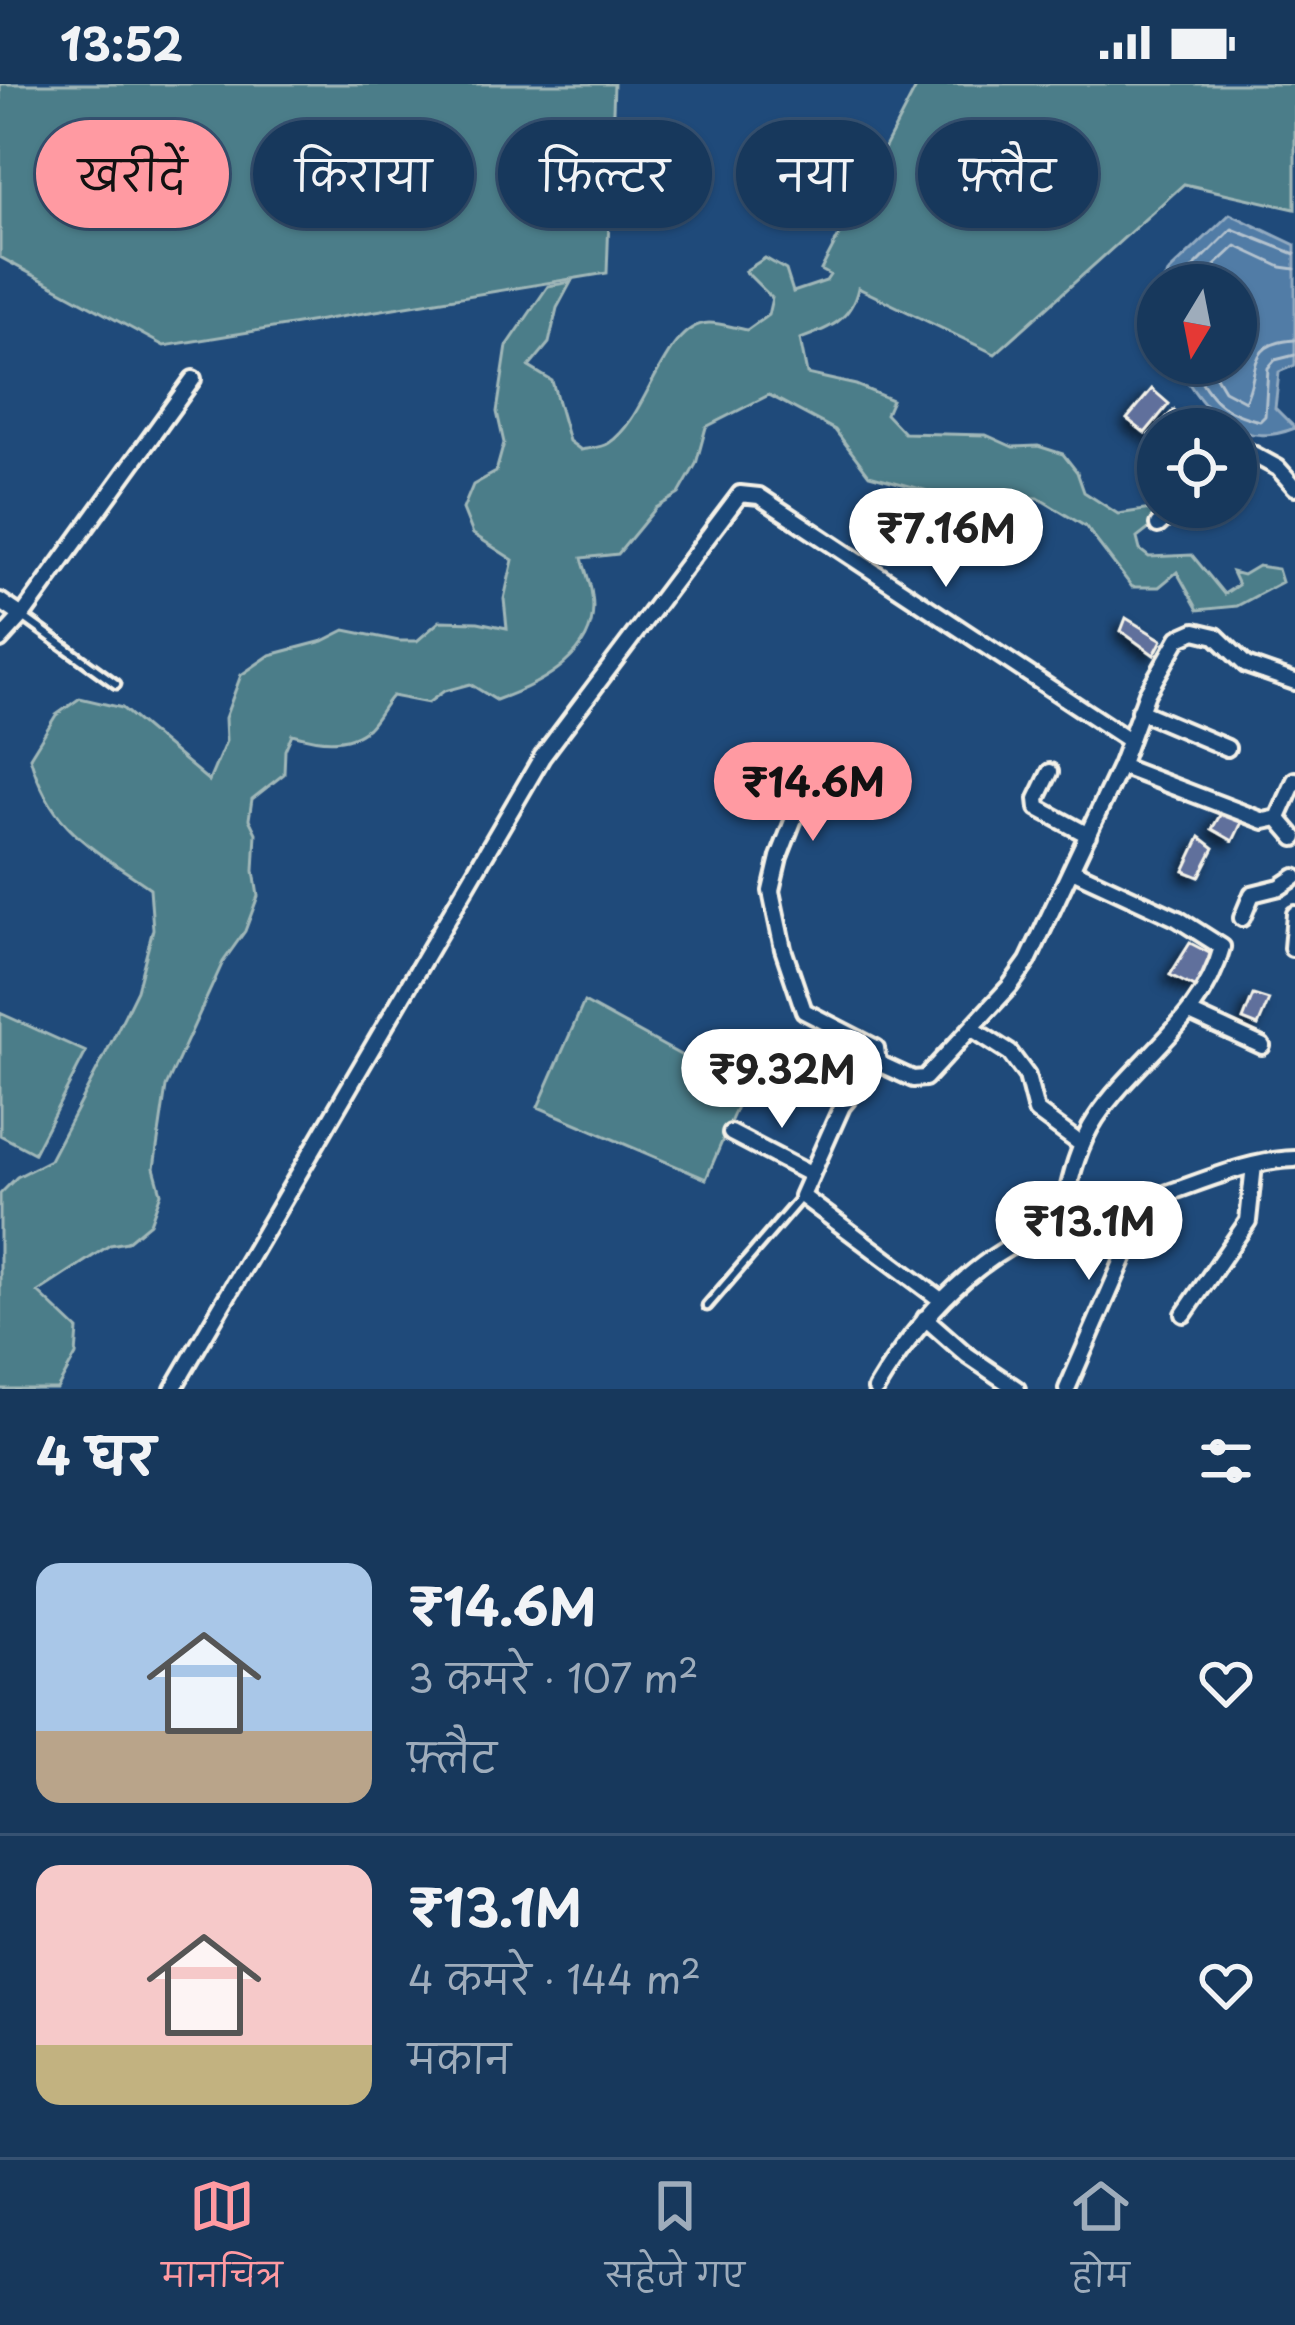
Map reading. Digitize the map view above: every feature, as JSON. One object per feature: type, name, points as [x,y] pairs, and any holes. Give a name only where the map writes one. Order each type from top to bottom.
[{"type":"street","points":[[0,640],[193,380]]},
{"type":"street","points":[[1257,458],[1278,468],[1295,487]]},
{"type":"street","points":[[1278,468],[1295,461]]},
{"type":"street","points":[[175,1388],[542,757],[740,494],[759,496],[1127,739]]},
{"type":"street","points":[[0,601],[22,616]]},
{"type":"street","points":[[878,1063],[920,1081],[1021,973],[1120,766],[1139,711],[1179,638],[1195,631],[1216,636],[1246,665],[1295,682]]},
{"type":"street","points":[[1139,711],[1227,748]]},
{"type":"street","points":[[1120,766],[1264,821],[1278,818]]},
{"type":"street","points":[[1050,772],[1038,808],[1088,835]]},
{"type":"street","points":[[809,780],[773,874],[775,919],[804,1011],[876,1048],[880,1056],[842,1106],[802,1196],[941,1300]]},
{"type":"street","points":[[1278,818],[1295,780]]},
{"type":"street","points":[[1278,818],[1295,838]]},
{"type":"street","points":[[1060,1224],[1082,1145],[1106,1104],[1190,1013],[1220,956],[1220,944],[1072,870]]},
{"type":"street","points":[[1242,917],[1252,894],[1292,886]]},
{"type":"street","points":[[1292,948],[1295,914]]},
{"type":"street","points":[[1190,1013],[1262,1046]]},
{"type":"street","points":[[971,1028],[1010,1053],[1027,1076],[1036,1111],[1082,1145]]},
{"type":"street","points":[[731,1133],[810,1174]]},
{"type":"street","points":[[876,1389],[926,1318],[974,1269],[1060,1224],[1255,1166],[1295,1159]]},
{"type":"street","points":[[1184,1314],[1248,1221],[1255,1166]]},
{"type":"street","points":[[1066,1389],[1150,1198]]},
{"type":"street","points":[[926,1318],[967,1355],[1017,1389]]},
{"type":"lane","points":[[22,616],[116,684]]},
{"type":"lane","points":[[707,1306],[802,1196]]},
{"type":"green space","points":[[0,84],[614,84],[613,120],[498,120],[498,228],[609,228],[607,273],[164,346],[0,257]]},
{"type":"green space","points":[[918,84],[1295,84],[1295,209],[1184,184],[995,354],[858,288],[844,316],[800,339],[807,374],[856,385],[892,400],[886,414],[904,433],[986,435],[1013,447],[1038,446],[1063,454],[1084,492],[1118,514],[1137,511],[1137,528],[1150,528],[1137,538],[1140,550],[1149,557],[1192,555],[1224,594],[1238,585],[1232,572],[1243,575],[1258,566],[1278,569],[1282,582],[1237,606],[1198,610],[1177,572],[1159,587],[1132,587],[1086,527],[1038,498],[939,494],[869,475],[835,430],[769,395],[706,427],[696,464],[679,494],[656,508],[618,554],[582,558],[591,591],[587,634],[578,650],[549,675],[496,700],[470,684],[444,691],[428,703],[392,696],[368,728],[350,738],[321,740],[292,734],[285,750],[284,774],[252,799],[249,819],[256,833],[258,896],[166,1087],[154,1168],[161,1193],[150,1223],[127,1242],[110,1245],[38,1292],[78,1330],[76,1355],[57,1389],[0,1389],[0,1194],[17,1177],[50,1160],[137,990],[153,929],[150,888],[76,834],[39,782],[30,757],[56,715],[80,698],[122,708],[209,781],[226,741],[225,718],[241,675],[270,655],[345,630],[417,641],[440,621],[507,628],[504,599],[513,560],[473,534],[463,509],[473,485],[496,472],[504,443],[497,412],[507,346],[548,286],[571,282],[557,308],[549,343],[529,367],[552,381],[569,441],[581,450],[603,446],[623,431],[667,355],[693,327],[714,323],[747,330],[768,315],[772,298],[745,271],[765,258],[786,270],[793,292],[826,281],[830,275],[821,270],[843,228],[894,228],[894,130]]},
{"type":"green space","points":[[584,1002],[744,1090],[706,1179],[538,1107]]},
{"type":"green space","points":[[0,1013],[86,1052],[34,1153],[0,1135]]},
{"type":"water","points":[[1230,214],[1295,245],[1295,365],[1279,372],[1275,408],[1295,428],[1257,435],[1257,408],[1208,408],[1190,384],[1257,384],[1257,264],[1177,264]]},
{"type":"building","points":[[1152,389],[1169,404],[1137,408],[1137,427],[1127,419]]},
{"type":"building","points":[[1126,618],[1162,640],[1154,655],[1121,631]]},
{"type":"building","points":[[1223,810],[1243,820],[1233,841],[1212,829]]},
{"type":"building","points":[[1200,837],[1214,848],[1199,877],[1184,871]]},
{"type":"building","points":[[1190,943],[1215,956],[1196,988],[1170,975]]},
{"type":"building","points":[[1253,995],[1269,1000],[1258,1026],[1243,1020]]}]
